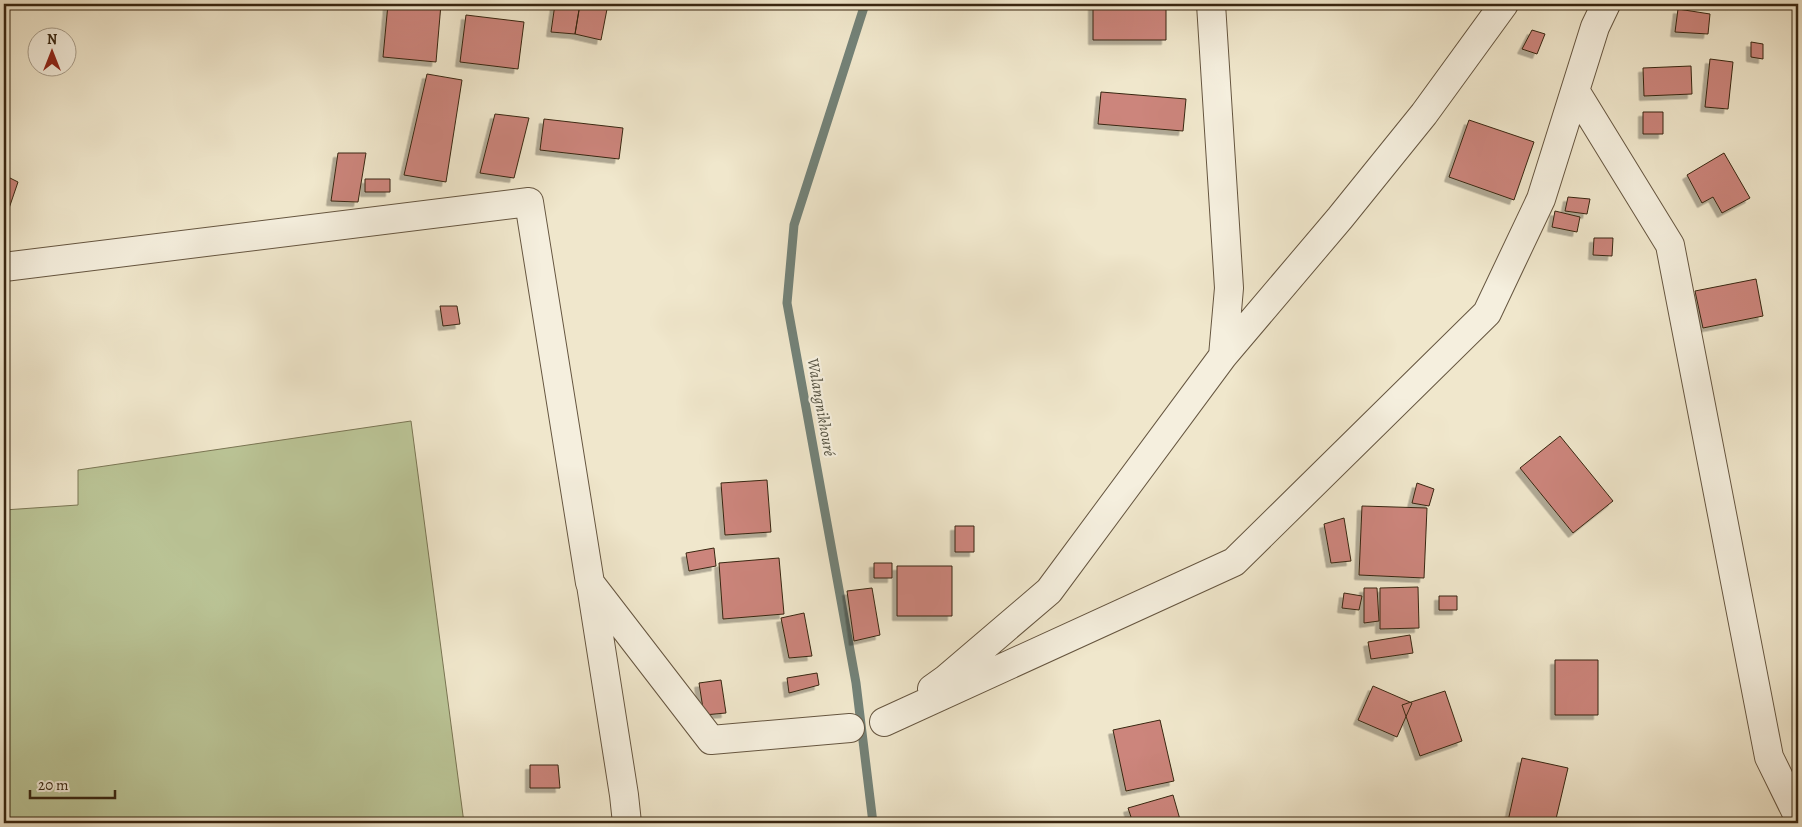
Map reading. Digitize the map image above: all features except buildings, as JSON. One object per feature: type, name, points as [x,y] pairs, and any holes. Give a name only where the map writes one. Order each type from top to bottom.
[{"type":"street","points":[[1211,4],[1229,288],[1223,356]]},
{"type":"street","points":[[1504,4],[1424,114],[1340,218],[1223,356],[1049,592],[946,679],[884,722],[1234,562],[1487,313],[1541,199],[1595,27],[1606,4]]},
{"type":"street","points":[[1576,92],[1670,245],[1769,757],[1798,816]]},
{"type":"street","points":[[4,267],[529,202],[624,796],[626,823]]},
{"type":"street","points":[[590,582],[711,740],[850,728]]},
{"type":"green space","points":[[411,421],[464,823],[4,823],[4,510],[78,505],[78,470]]},
{"type":"waterway","name":"Walangnikhouré","points":[[865,4],[794,225],[787,303],[856,683],[873,823]]}]
